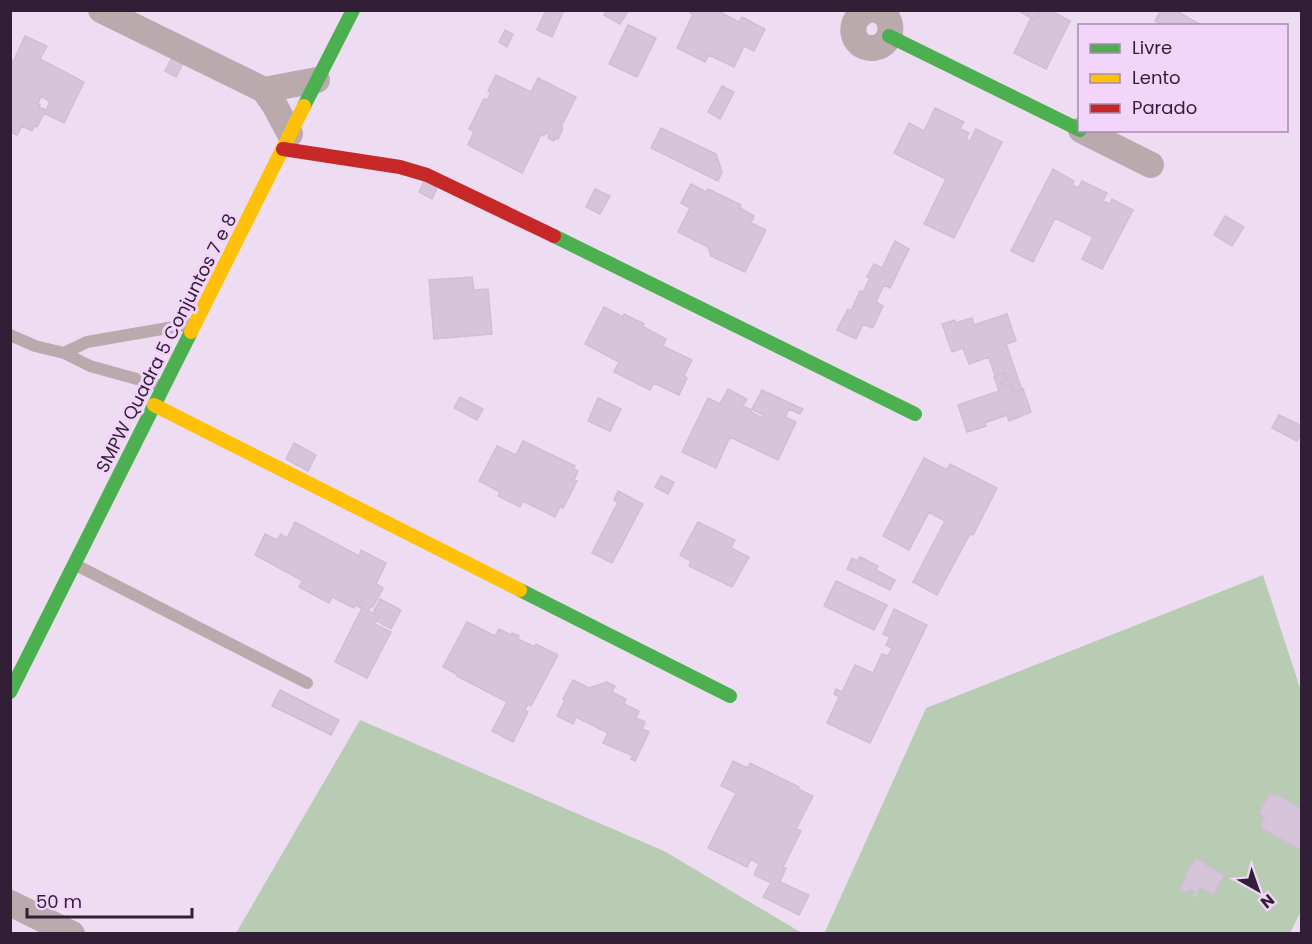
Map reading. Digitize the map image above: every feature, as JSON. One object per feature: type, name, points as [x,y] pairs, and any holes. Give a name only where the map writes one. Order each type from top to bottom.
[{"type":"street","points":[[101,10],[264,90],[317,81]]},
{"type":"street","name":"SMPW Quadra 5 Conjuntos 7 e 8","points":[[10,692],[353,10]]},
{"type":"street","points":[[859,13],[853,26],[853,33],[861,44],[874,48],[886,42],[889,36],[1078,129]]},
{"type":"street","points":[[264,90],[287,141],[427,175],[915,414]]},
{"type":"street","points":[[1084,132],[1150,165]]},
{"type":"street","points":[[154,405],[730,696]]},
{"type":"street","points":[[10,903],[72,933]]},
{"type":"lane","points":[[64,353],[87,342],[196,323]]},
{"type":"lane","points":[[10,335],[35,346],[64,353],[90,366],[165,386]]},
{"type":"lane","points":[[74,565],[307,683]]},
{"type":"green space","points":[[1263,575],[1301,691],[1301,911],[1290,933],[824,934],[926,708]]},
{"type":"green space","points":[[360,720],[664,851],[802,933],[236,933]]},
{"type":"building","points":[[546,10],[564,10],[552,37],[537,30]]},
{"type":"building","points":[[607,10],[629,10],[620,24],[604,15]]},
{"type":"building","points":[[691,10],[720,10],[739,22],[742,17],[765,29],[754,51],[744,46],[734,67],[709,55],[705,62],[677,48],[693,14],[690,13]]},
{"type":"building","points":[[1017,10],[1040,10],[1035,20]]},
{"type":"building","points":[[1040,10],[1050,10],[1070,21],[1046,69],[1014,53],[1031,18],[1035,20]]},
{"type":"building","points":[[1161,10],[1165,12],[1175,10],[1200,24],[1160,24],[1155,21]]},
{"type":"building","points":[[628,25],[656,38],[637,77],[609,64]]},
{"type":"building","points":[[505,30],[513,34],[507,47],[499,42]]},
{"type":"building","points":[[25,36],[47,46],[40,59],[84,82],[64,123],[44,113],[37,127],[34,126],[32,131],[22,126],[17,135],[10,132],[10,63],[14,60]],"holes":[[[41,96],[50,102],[46,110],[38,104]]]},
{"type":"building","points":[[174,54],[185,59],[176,77],[165,71]]},
{"type":"building","points":[[496,75],[531,92],[538,78],[576,97],[561,127],[563,128],[558,139],[555,138],[554,141],[548,138],[549,135],[546,133],[544,136],[541,135],[522,173],[468,145],[474,132],[469,129],[484,99],[487,100],[491,92],[488,91]]},
{"type":"building","points":[[722,86],[734,92],[720,119],[708,112]]},
{"type":"building","points":[[935,108],[964,122],[960,129],[969,133],[966,139],[970,141],[976,129],[1002,142],[954,238],[924,224],[946,179],[894,153],[909,123],[924,131]]},
{"type":"building","points":[[661,128],[716,154],[722,172],[718,181],[651,148]]},
{"type":"building","points":[[1053,169],[1074,181],[1072,185],[1078,188],[1082,181],[1107,193],[1103,201],[1110,204],[1112,199],[1133,210],[1102,269],[1082,259],[1093,237],[1055,218],[1033,262],[1011,251]]},
{"type":"building","points":[[426,177],[437,188],[432,199],[419,192]]},
{"type":"building","points":[[691,184],[706,192],[708,189],[741,205],[740,208],[754,216],[751,223],[766,230],[745,272],[711,256],[708,247],[678,232],[690,208],[681,203]]},
{"type":"building","points":[[595,189],[610,196],[600,214],[586,207]]},
{"type":"building","points":[[1225,216],[1244,227],[1232,246],[1214,235]]},
{"type":"building","points":[[895,241],[909,249],[890,288],[884,285],[876,302],[883,306],[873,327],[863,324],[856,339],[837,330],[848,309],[851,311],[860,291],[863,292],[874,264],[882,268]]},
{"type":"building","points":[[472,277],[474,290],[488,289],[492,334],[434,339],[429,280]]},
{"type":"building","points":[[604,307],[644,324],[642,326],[666,339],[663,346],[692,360],[684,376],[687,378],[679,395],[654,383],[650,390],[614,372],[619,362],[585,344]]},
{"type":"building","points":[[1007,314],[1016,341],[1006,344],[1022,390],[1014,392],[1011,384],[1002,387],[1000,383],[1007,381],[1004,373],[995,376],[989,357],[969,364],[963,348],[952,352],[942,324],[972,318],[974,325]]},
{"type":"building","points":[[1004,373],[1007,381],[1000,383],[1002,387],[1011,384],[1014,392],[1023,389],[1031,412],[1009,421],[1007,415],[984,423],[986,426],[967,432],[958,405],[999,391],[994,377]]},
{"type":"building","points":[[728,389],[747,399],[743,406],[762,418],[763,415],[752,409],[762,390],[803,409],[800,414],[789,409],[785,417],[796,422],[778,460],[730,437],[716,468],[682,452],[708,398],[720,404]]},
{"type":"building","points":[[460,397],[483,409],[477,420],[454,408]]},
{"type":"building","points":[[598,398],[621,409],[610,431],[588,421]]},
{"type":"building","points":[[1279,415],[1302,426],[1302,432],[1297,441],[1272,428]]},
{"type":"building","points":[[523,441],[575,466],[574,469],[578,471],[574,480],[577,481],[563,508],[560,507],[555,517],[523,501],[520,507],[498,496],[500,492],[479,481],[497,446],[516,455]]},
{"type":"building","points":[[294,443],[316,455],[308,471],[286,459]]},
{"type":"building","points":[[924,458],[947,470],[950,464],[997,488],[973,535],[970,534],[937,595],[913,582],[945,521],[929,512],[909,550],[883,536]]},
{"type":"building","points":[[661,476],[674,482],[668,494],[655,487]]},
{"type":"building","points":[[618,491],[643,504],[612,563],[592,553],[618,502],[614,500]]},
{"type":"building","points":[[295,522],[359,556],[361,550],[386,563],[376,584],[383,588],[373,607],[371,606],[368,611],[379,616],[375,624],[391,632],[367,678],[335,662],[362,608],[357,606],[361,600],[359,599],[354,608],[332,597],[329,603],[299,587],[303,581],[255,555],[265,534],[277,540],[281,534],[287,538]]},
{"type":"building","points":[[698,522],[735,540],[731,548],[749,557],[732,587],[689,566],[691,561],[680,555]]},
{"type":"building","points":[[860,557],[878,566],[876,570],[895,580],[890,590],[847,569],[852,558],[857,561]]},
{"type":"building","points":[[836,581],[887,605],[874,630],[824,606]]},
{"type":"building","points":[[380,599],[401,610],[391,629],[377,621],[379,616],[373,613]]},
{"type":"building","points":[[894,609],[927,625],[870,743],[827,723],[839,697],[834,694],[836,689],[842,692],[855,665],[873,673],[882,654],[888,656],[892,648],[886,645],[890,637],[883,634]]},
{"type":"building","points":[[467,622],[495,636],[499,629],[511,635],[512,633],[519,636],[518,639],[535,647],[536,644],[558,655],[531,706],[528,704],[525,710],[528,712],[513,742],[492,731],[507,702],[443,667]]},
{"type":"building","points":[[573,680],[589,688],[607,682],[615,686],[612,692],[626,699],[624,704],[639,711],[636,718],[645,722],[642,729],[649,732],[635,761],[631,759],[633,756],[603,743],[608,733],[576,717],[573,724],[557,716]]},
{"type":"building","points":[[280,690],[339,720],[331,735],[272,706]]},
{"type":"building","points":[[733,761],[748,768],[750,763],[813,796],[796,829],[801,831],[783,867],[786,868],[780,882],[809,895],[799,915],[763,897],[771,883],[754,875],[759,864],[751,859],[747,867],[708,848],[736,793],[721,786]]},
{"type":"building","points":[[1270,793],[1302,809],[1302,845],[1299,849],[1260,827],[1265,817],[1259,813]]},
{"type":"building","points":[[1196,858],[1224,876],[1213,895],[1200,887],[1195,897],[1192,896],[1195,891],[1190,889],[1187,893],[1180,888]]},
{"type":"traffic: fast","points":[[304,106],[353,10]]},
{"type":"traffic: fast","points":[[889,36],[1078,129]]},
{"type":"traffic: fast","points":[[554,236],[915,414]]},
{"type":"traffic: fast","points":[[10,692],[191,332]]},
{"type":"traffic: fast","points":[[520,590],[730,696]]},
{"type":"traffic: slow","points":[[191,332],[304,106]]},
{"type":"traffic: slow","points":[[154,405],[520,590]]},
{"type":"traffic: jam","points":[[283,149],[400,167],[427,175],[554,236]]}]
